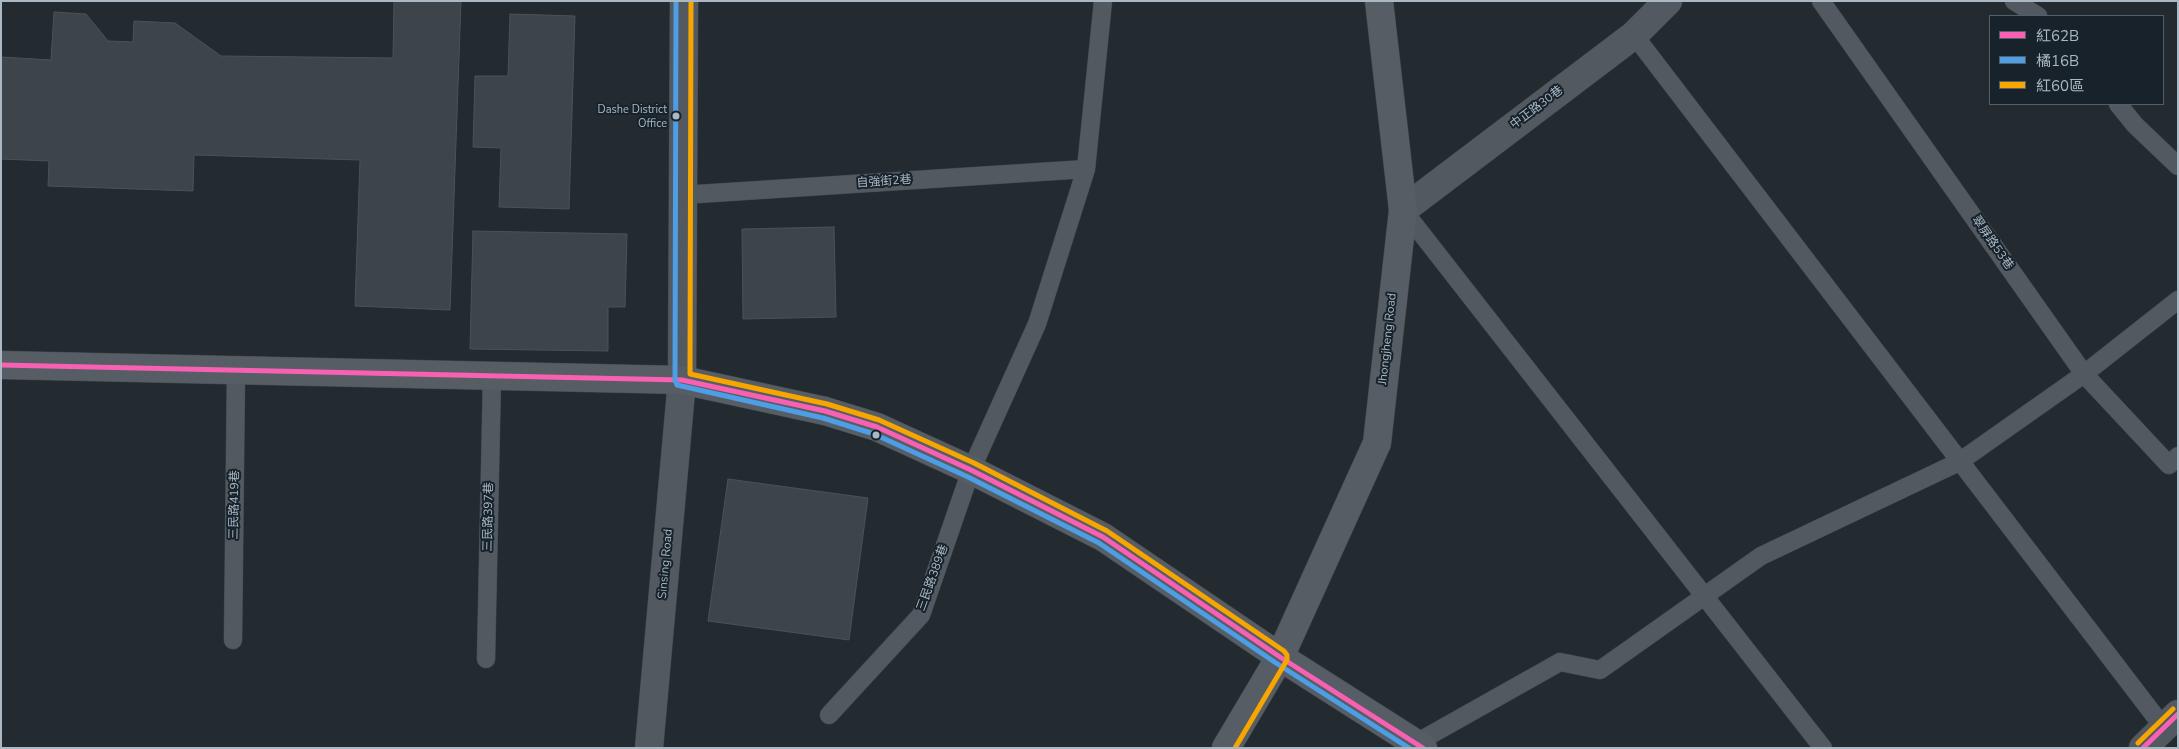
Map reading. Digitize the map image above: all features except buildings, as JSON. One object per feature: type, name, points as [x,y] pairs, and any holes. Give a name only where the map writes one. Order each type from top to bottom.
[{"type":"street","name":"Sinsing Road","points":[[649,748],[682,380],[684,1]]},
{"type":"street","name":"Jhongjheng Road","points":[[1226,748],[1280,657],[1376,443],[1402,210],[1379,1]]},
{"type":"street","name":"中正路30巷","points":[[1402,210],[1634,35],[1668,1]]},
{"type":"street","points":[[1,365],[682,380],[825,411],[877,427],[971,470],[1103,537],[1280,657],[1420,745]]},
{"type":"street","points":[[2143,748],[2171,721]]},
{"type":"lane","points":[[971,470],[1037,324],[1086,169],[1103,1]]},
{"type":"lane","name":"翠屏路53巷","points":[[1821,1],[2084,374],[2168,465],[2178,456]]},
{"type":"lane","points":[[2014,1],[2036,15]]},
{"type":"lane","points":[[1634,35],[1959,462],[2171,721]]},
{"type":"lane","points":[[2119,105],[2135,125],[2178,166]]},
{"type":"lane","name":"自強街2巷","points":[[682,195],[1086,169]]},
{"type":"lane","points":[[1402,210],[1823,748]]},
{"type":"lane","points":[[1420,745],[1560,662],[1600,670],[1762,556],[1959,462],[2084,374],[2178,300]]},
{"type":"lane","name":"三民路419巷","points":[[233,640],[236,371]]},
{"type":"lane","name":"三民路397巷","points":[[486,659],[492,376]]},
{"type":"lane","name":"三民路389巷","points":[[829,715],[921,615],[971,470]]},
{"type":"transit line","name":"橘16B","points":[[676,1],[675,380],[677,385],[823,418],[874,434],[968,477],[1099,543],[1276,663],[1409,748]]},
{"type":"transit line","name":"紅60區","points":[[691,1],[690,374],[827,404],[879,420],[974,463],[1107,531],[1284,651],[1287,655],[1287,660],[1235,748]]},
{"type":"transit line","name":"紅62B","points":[[1,365],[682,380],[825,411],[877,427],[971,470],[1103,537],[1280,657],[1423,748]]},
{"type":"transit line","name":"紅60區","points":[[2138,743],[2173,709]]},
{"type":"transit line","name":"紅62B","points":[[2143,748],[2178,714]]},
{"type":"place","name":"Dashe District Office","points":[[676,116]]}]
